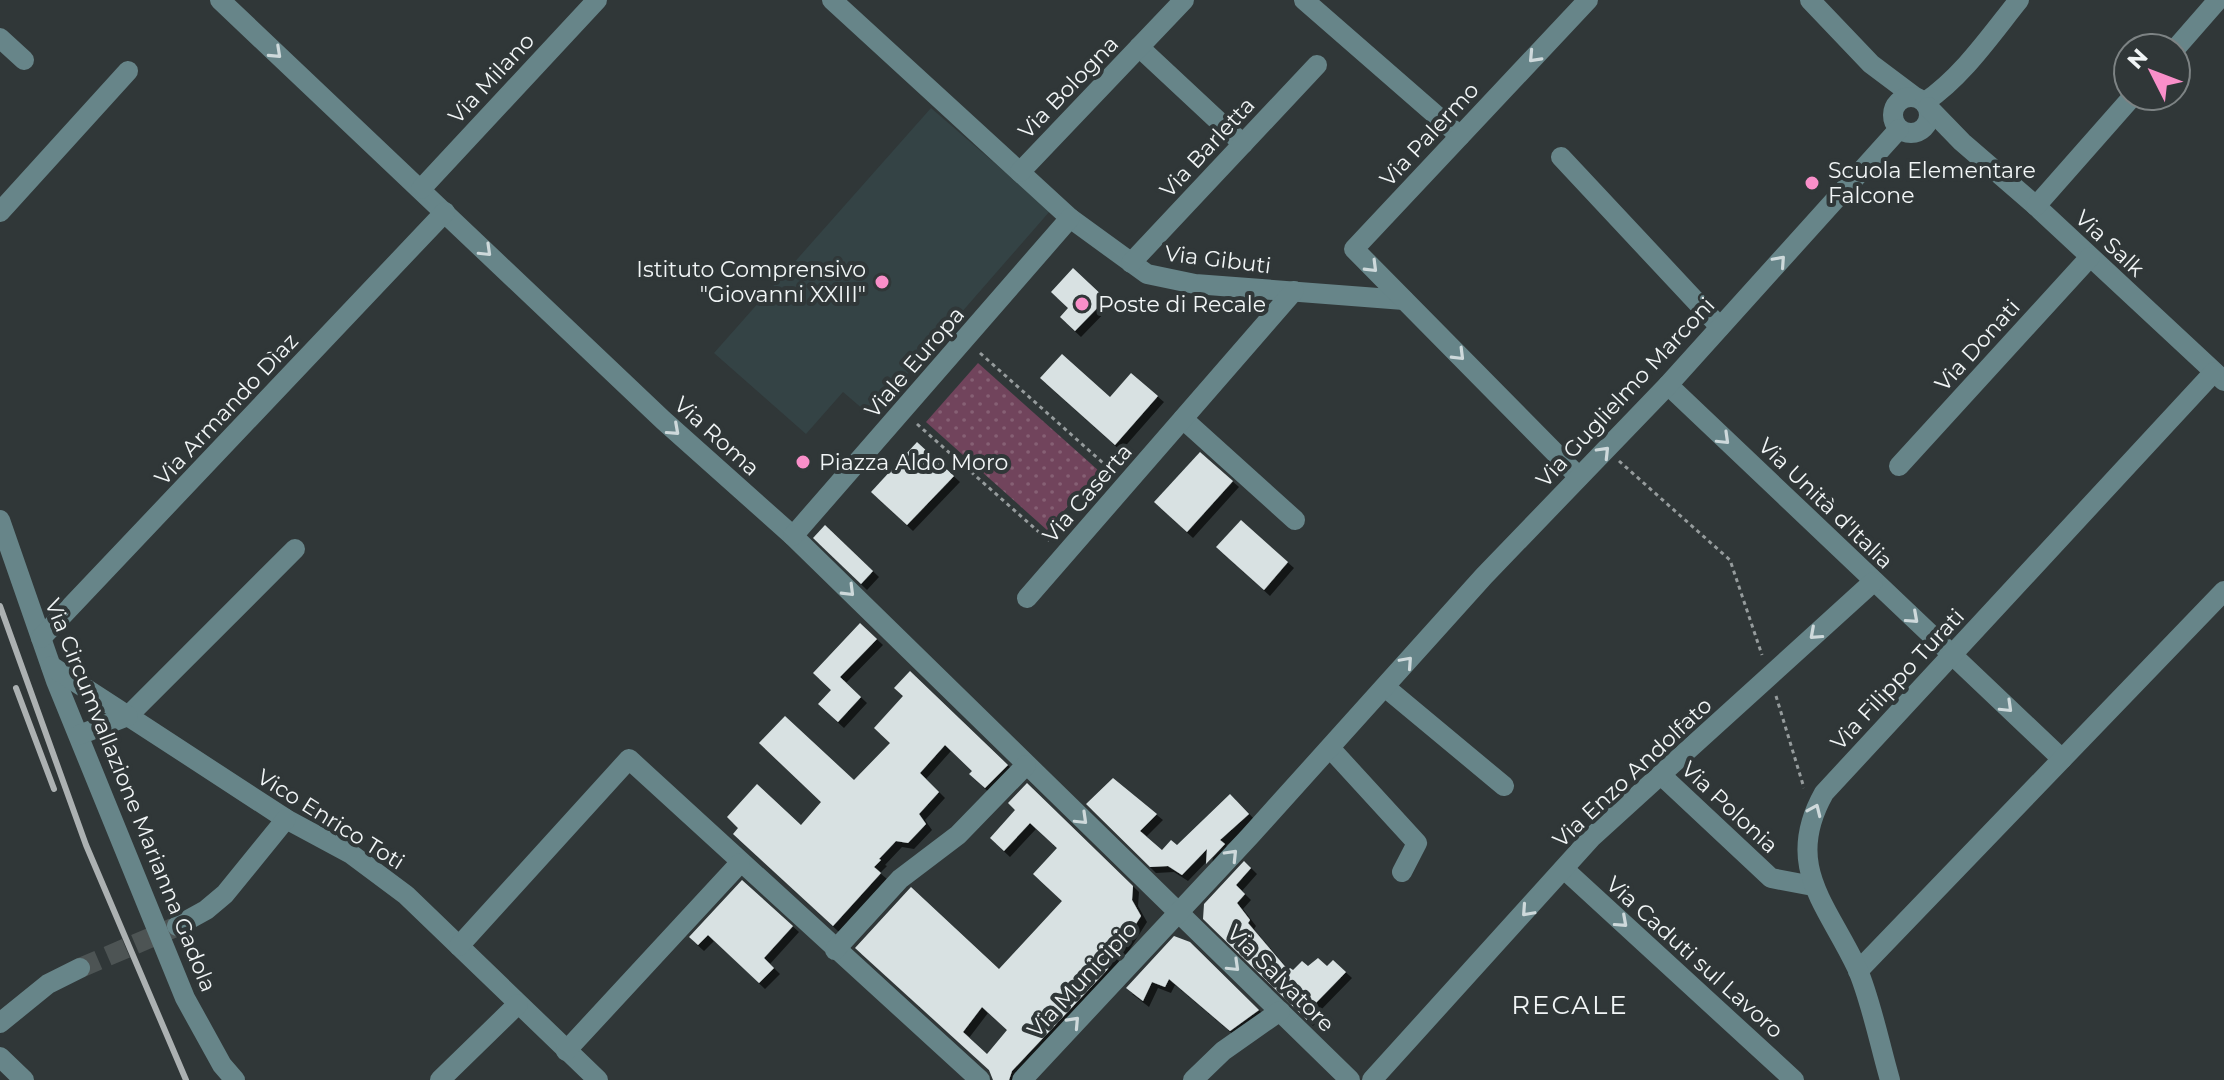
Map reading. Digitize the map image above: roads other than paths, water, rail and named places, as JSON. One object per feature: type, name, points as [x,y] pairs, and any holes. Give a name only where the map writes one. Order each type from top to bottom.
[{"type":"street","name":"Via Roma","points":[[220,0],[663,420],[793,536],[1178,911]]},
{"type":"street","name":"Via Milano","points":[[421,189],[597,0]]},
{"type":"street","name":"Via Gibuti","points":[[832,0],[1070,218],[1147,274],[1195,284],[1404,300]]},
{"type":"street","name":"Via Bologna","points":[[1020,172],[1184,0]]},
{"type":"street","points":[[1304,0],[1460,136]]},
{"type":"street","name":"Via Palermo","points":[[1404,300],[1354,249],[1588,0]]},
{"type":"street","name":"Via Salk","points":[[1810,0],[1871,64],[1922,102],[2219,376]]},
{"type":"street","points":[[1901,125],[1898,101],[1922,102],[1962,70],[2019,0]]},
{"type":"street","points":[[2190,32],[2218,0]]},
{"type":"street","points":[[0,38],[24,60]]},
{"type":"street","points":[[1139,47],[1243,144]]},
{"type":"street","name":"Via Salk","points":[[1871,64],[1901,125]]},
{"type":"street","name":"Via Barletta","points":[[1131,263],[1317,65]]},
{"type":"street","points":[[0,212],[128,71]]},
{"type":"street","points":[[1901,125],[1917,132],[1927,124],[1929,118],[1922,102]]},
{"type":"street","points":[[2036,206],[2119,112]]},
{"type":"street","points":[[1901,125],[1962,142]]},
{"type":"street","name":"Via Guglielmo Marconi","points":[[1178,911],[1484,576],[1668,385],[1901,125]]},
{"type":"street","points":[[1561,157],[1720,327]]},
{"type":"street","name":"Via Armando Dìaz","points":[[41,638],[445,212]]},
{"type":"street","name":"Viale Europa","points":[[793,536],[1070,218]]},
{"type":"street","name":"Via Donati","points":[[1899,466],[2090,257]]},
{"type":"street","name":"Via Caserta","points":[[1027,598],[1294,291]]},
{"type":"street","points":[[1404,300],[1579,477]]},
{"type":"street","name":"Via Filippo Turati","points":[[1890,1080],[1858,971],[1813,886],[1806,837],[1812,815],[1824,793],[1952,654],[2219,376]]},
{"type":"street","name":"Via Unità d'Italia","points":[[1668,385],[2062,759]]},
{"type":"street","points":[[1183,419],[1295,520]]},
{"type":"street","name":"Via Circumvallazione Marianna Gadola","points":[[0,520],[51,666],[185,998],[222,1065],[235,1080]]},
{"type":"street","points":[[79,735],[128,716],[295,549]]},
{"type":"street","name":"Via Enzo Andolfato","points":[[1372,1080],[1592,837],[1873,582]]},
{"type":"street","points":[[1858,971],[2224,591]]},
{"type":"street","name":"Vico Enrico Toti","points":[[51,666],[286,819],[351,854],[406,895],[598,1080]]},
{"type":"street","points":[[1385,687],[1504,786]]},
{"type":"street","points":[[1330,748],[1417,843],[1402,872]]},
{"type":"street","points":[[459,946],[629,759],[980,1080]]},
{"type":"street","points":[[835,950],[900,879],[958,835],[1026,765]]},
{"type":"street","name":"Via Polonia","points":[[1661,775],[1771,878],[1813,886]]},
{"type":"street","points":[[177,926],[206,910],[225,894],[286,819]]},
{"type":"street","points":[[566,1051],[740,863]]},
{"type":"street","name":"Via Caduti sul Lavoro","points":[[1564,869],[1794,1080]]},
{"type":"street","name":"Via Salvatore","points":[[1178,911],[1350,1080]]},
{"type":"street","name":"Via Municipio","points":[[1022,1080],[1178,911]]},
{"type":"street","points":[[0,1023],[48,984],[80,968]]},
{"type":"street","points":[[440,1080],[518,1004]]},
{"type":"street","points":[[1193,1080],[1223,1051],[1280,1011]]},
{"type":"street","points":[[0,1057],[24,1080]]},
{"type":"tunnel","points":[[80,968],[173,928]]},
{"type":"railway","points":[[0,606],[86,845],[186,1080]]},
{"type":"railway","points":[[16,688],[54,789]]},
{"type":"place","name":"Scuola Elementare Falcone","points":[[1812,183]]},
{"type":"place","name":"Istituto Comprensivo \"Giovanni XXIII\"","points":[[882,282]]},
{"type":"place","name":"Poste di Recale","points":[[1082,304]]},
{"type":"place","name":"Piazza Aldo Moro","points":[[803,462]]},
{"type":"district","name":"RECALE","points":[[1570,1005]]}]
